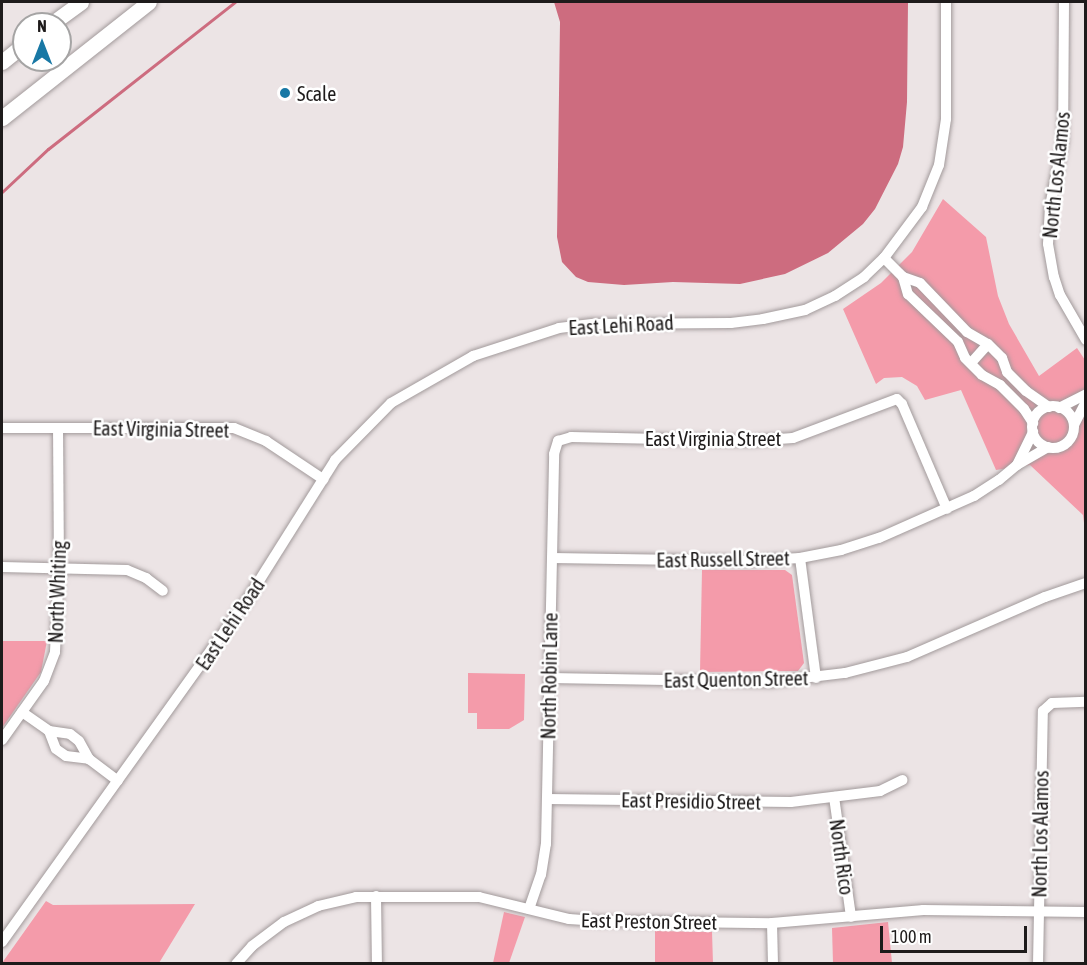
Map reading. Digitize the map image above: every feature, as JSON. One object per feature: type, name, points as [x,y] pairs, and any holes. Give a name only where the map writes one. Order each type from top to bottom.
[{"type":"highway","points":[[67,12],[81,2]]},
{"type":"highway","points":[[2,118],[149,2]]},
{"type":"street","name":"East Lehi Road","points":[[2,942],[247,600],[335,460],[391,403],[473,356],[524,337],[577,325],[731,323],[782,316],[805,310],[835,296],[864,277],[884,258],[922,207],[939,165],[946,119],[946,2]]},
{"type":"street","name":"North Los Alamos","points":[[1064,2],[1062,141],[1050,206],[1048,244],[1060,295],[1086,340]]},
{"type":"street","points":[[884,258],[903,277],[920,283],[967,332],[988,344],[1002,358],[1007,372],[1020,385],[1069,414],[1074,425]]},
{"type":"street","points":[[903,277],[908,294],[958,342],[971,363],[982,375],[1000,385],[1024,409],[1038,442],[1054,448],[1067,443],[1086,400]]},
{"type":"street","points":[[971,363],[988,344]]},
{"type":"street","points":[[1033,428],[1039,413],[1086,394]]},
{"type":"street","name":"East Virginia Street","points":[[558,441],[571,437],[751,441],[793,438],[897,399],[902,404],[947,509]]},
{"type":"street","name":"East Virginia Street","points":[[2,428],[234,428],[266,441],[323,479]]},
{"type":"street","name":"East Russell Street","points":[[1017,465],[1033,428]]},
{"type":"street","name":"North Whiting","points":[[2,740],[44,681],[55,652],[59,568],[58,429]]},
{"type":"street","name":"North Robin Lane","points":[[530,909],[544,859],[554,454],[558,441]]},
{"type":"street","name":"East Russell Street","points":[[552,558],[749,561],[800,558],[842,550],[879,538],[947,509],[999,480],[1017,465],[1048,447]]},
{"type":"street","points":[[800,558],[816,678]]},
{"type":"street","points":[[2,567],[127,570],[146,578],[163,591]]},
{"type":"street","name":"East Quenton Street","points":[[549,678],[746,682],[816,678],[845,673],[907,657],[1045,597],[1086,583]]},
{"type":"street","name":"North Los Alamos","points":[[1038,963],[1042,718],[1046,705],[1059,702],[1086,702]]},
{"type":"street","points":[[22,712],[49,731],[70,734],[79,741],[89,759],[118,781]]},
{"type":"street","points":[[49,731],[56,749],[66,756],[89,759]]},
{"type":"street","name":"East Presidio Street","points":[[547,799],[761,803],[880,791],[903,780]]},
{"type":"street","name":"North Rico","points":[[834,797],[851,917]]},
{"type":"street","points":[[376,896],[377,963]]},
{"type":"street","name":"East Preston Street","points":[[237,963],[266,934],[300,913],[338,900],[376,896],[479,897],[569,920],[596,921],[772,923],[923,910],[1086,912]]},
{"type":"street","points":[[772,923],[773,963]]},
{"type":"shaded area","points":[[554,2],[908,2],[907,102],[903,147],[898,164],[875,209],[863,224],[828,253],[785,274],[740,284],[673,282],[624,285],[588,282],[576,277],[562,262],[557,237],[560,22]]},
{"type":"shaded area","points":[[943,199],[986,237],[998,296],[1009,324],[1039,376],[1077,348],[1085,360],[1085,531],[1083,515],[1030,465],[996,470],[961,390],[925,400],[917,386],[902,377],[884,378],[876,384],[843,309],[881,283],[912,252]]},
{"type":"shaded area","points":[[702,570],[785,570],[792,575],[804,663],[798,671],[700,672]]},
{"type":"shaded area","points":[[2,641],[47,641],[41,672],[2,728]]},
{"type":"shaded area","points":[[468,673],[525,674],[524,720],[509,729],[477,729],[477,713],[468,713]]},
{"type":"shaded area","points":[[46,901],[53,905],[195,904],[159,963],[2,963]]},
{"type":"shaded area","points":[[504,912],[525,917],[509,963],[493,963]]},
{"type":"shaded area","points":[[888,922],[892,963],[833,963],[832,928]]},
{"type":"shaded area","points":[[655,931],[712,932],[713,963],[655,963]]},
{"type":"waterway","points":[[2,192],[48,149],[235,2]]},
{"type":"place","name":"Scale","points":[[285,93]]}]
